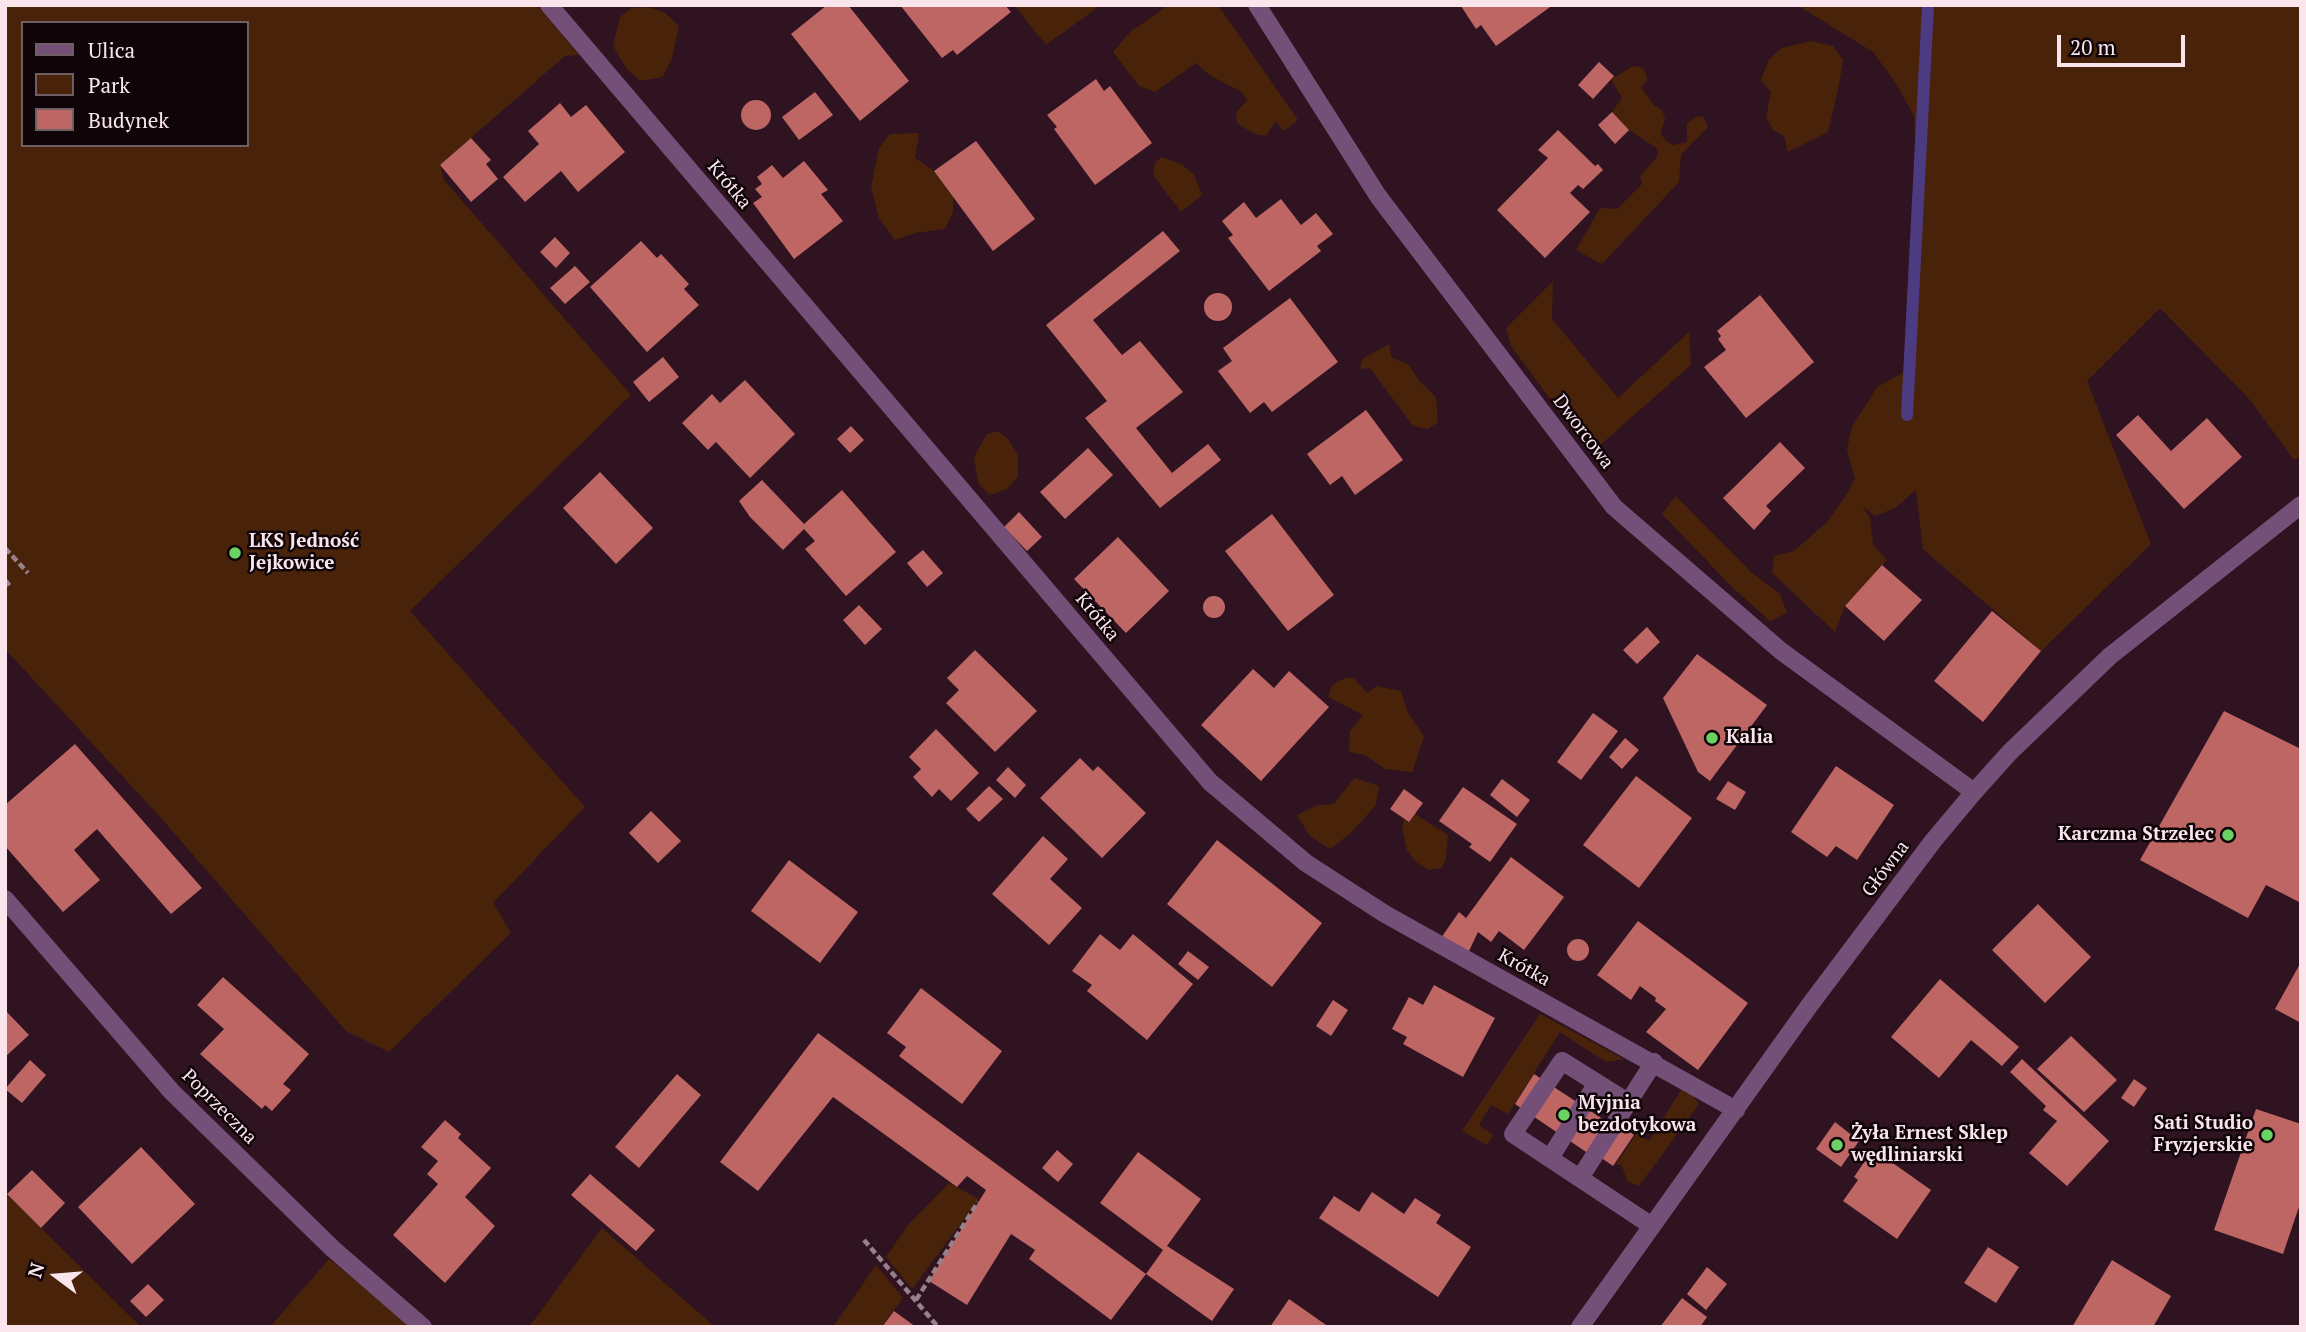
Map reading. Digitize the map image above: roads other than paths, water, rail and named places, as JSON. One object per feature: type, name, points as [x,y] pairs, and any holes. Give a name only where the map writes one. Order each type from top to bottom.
[{"type":"street","name":"Krótka","points":[[549,5],[1210,782],[1306,863],[1385,914],[1736,1110]]},
{"type":"street","name":"Dworcowa","points":[[1257,5],[1378,196],[1614,507],[1781,651],[1973,792]]},
{"type":"street","name":"Główna","points":[[1580,1327],[1933,841],[1973,792],[2010,751],[2110,656],[2301,505]]},
{"type":"street","name":"Poprzeczna","points":[[5,898],[172,1092],[333,1249],[423,1327]]},
{"type":"street","points":[[1629,1102],[1562,1061],[1513,1134],[1652,1226]]},
{"type":"street","points":[[1580,1178],[1654,1062]]},
{"type":"street","points":[[1550,1158],[1597,1083]]},
{"type":"waterway","points":[[1907,415],[1928,5]]},
{"type":"place","name":"LKS Jedność Jejkowice","points":[[235,553]]},
{"type":"place","name":"Kalia","points":[[1712,738]]},
{"type":"place","name":"Karczma Strzelec","points":[[2228,835]]},
{"type":"place","name":"Myjnia bezdotykowa","points":[[1564,1115]]},
{"type":"place","name":"Sati Studio Fryzjerskie","points":[[2267,1135]]},
{"type":"place","name":"Żyła Ernest Sklep wędliniarski","points":[[1837,1145]]}]
